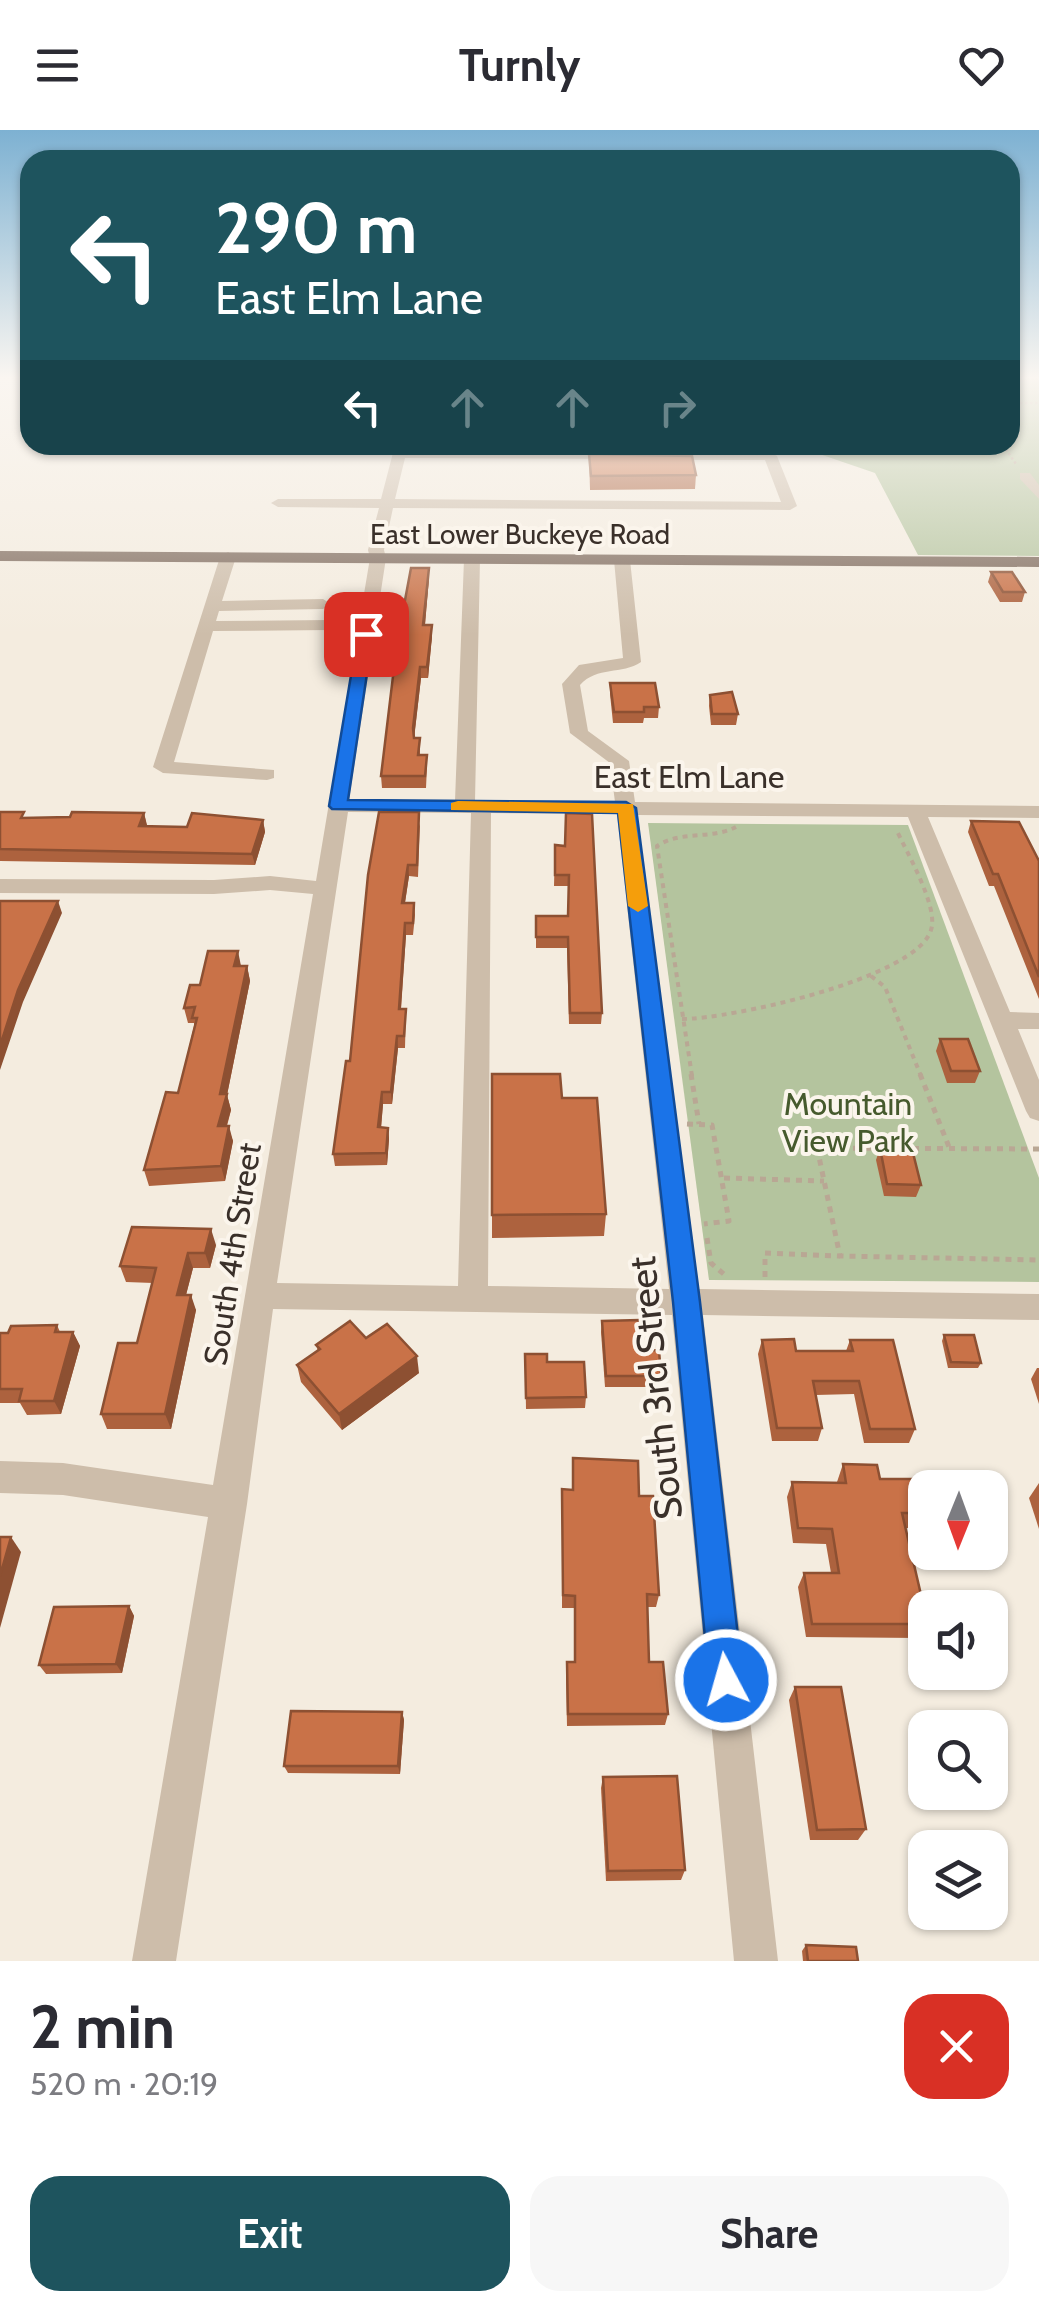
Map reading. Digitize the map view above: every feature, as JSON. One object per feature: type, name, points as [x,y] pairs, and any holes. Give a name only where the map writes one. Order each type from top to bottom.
[{"type":"main road","name":"East Lower Buckeye Road","points":[[0,556],[1039,562]]},
{"type":"street","name":"South 4th Street","points":[[154,1961],[328,890],[378,558],[376,550],[397,464]]},
{"type":"street","points":[[278,503],[790,506],[773,464]]},
{"type":"street","points":[[1025,476],[1039,495]]},
{"type":"street","points":[[503,505],[506,526]]},
{"type":"street","points":[[228,557],[163,767],[267,774]]},
{"type":"street","points":[[472,559],[474,1299]]},
{"type":"street","name":"South 3rd Street","points":[[622,560],[632,662],[585,669],[571,684],[579,733],[619,761],[667,1019],[665,1124],[756,1961]]},
{"type":"street","points":[[212,606],[323,604]]},
{"type":"street","points":[[206,626],[328,626]]},
{"type":"street","name":"East Elm Lane","points":[[338,806],[1039,812]]},
{"type":"street","points":[[915,810],[1039,1111]]},
{"type":"street","points":[[0,886],[214,887],[240,899],[291,900],[328,890]]},
{"type":"street","points":[[1003,1020],[1039,1021]]},
{"type":"street","points":[[259,1296],[1039,1308]]},
{"type":"street","points":[[0,1477],[63,1479],[230,1504]]},
{"type":"path","points":[[1016,464],[1025,476]]},
{"type":"path","points":[[667,1019],[722,1018],[760,1010],[869,974],[909,958],[926,945],[932,928],[896,828],[915,810]]},
{"type":"path","points":[[699,1124],[667,1019],[657,846],[664,839],[716,836],[736,827]]},
{"type":"path","points":[[869,974],[886,988],[949,1147]]},
{"type":"path","points":[[665,1124],[712,1125],[728,1221],[704,1221],[711,1263],[723,1276],[738,1276]]},
{"type":"path","points":[[840,1256],[818,1156],[824,1148],[1039,1149]]},
{"type":"path","points":[[722,1178],[824,1181]]},
{"type":"path","points":[[752,1276],[767,1277],[765,1254],[1039,1260]]},
{"type":"green space","points":[[850,464],[1039,464],[1039,556],[918,555],[875,473]]},
{"type":"green space","name":"Mountain View Park","points":[[648,823],[908,825],[1039,1178],[1039,1282],[709,1280]]},
{"type":"building","points":[[590,464],[694,464],[696,475],[591,476]]},
{"type":"building","points":[[411,568],[429,568],[423,625],[432,625],[427,667],[420,667],[413,728],[414,738],[420,738],[418,755],[427,755],[425,776],[381,776],[397,643]]},
{"type":"building","points":[[991,572],[1012,572],[1025,592],[1003,592]]},
{"type":"building","points":[[610,683],[655,683],[659,707],[644,707],[644,712],[614,712]]},
{"type":"building","points":[[732,692],[738,714],[712,714],[710,695]]},
{"type":"building","points":[[0,812],[24,812],[21,818],[70,817],[72,812],[144,813],[139,826],[187,827],[192,813],[263,820],[252,854],[0,849]]},
{"type":"building","points":[[379,812],[419,812],[417,865],[408,865],[402,903],[414,903],[413,923],[405,923],[399,1009],[406,1009],[404,1036],[397,1036],[391,1092],[382,1092],[378,1127],[388,1128],[386,1153],[333,1154],[346,1061],[350,1061],[368,875]]},
{"type":"building","points":[[566,813],[592,814],[602,1013],[570,1013],[568,937],[536,937],[536,916],[568,916],[569,875],[555,875],[555,845],[565,846]]},
{"type":"building","points":[[971,821],[1019,822],[1039,861],[1039,977],[998,874],[993,874]]},
{"type":"building","points":[[0,901],[58,901],[18,990],[0,1046]]},
{"type":"building","points":[[208,951],[238,951],[234,966],[247,966],[220,1094],[227,1094],[218,1126],[229,1126],[221,1166],[144,1170],[166,1092],[178,1093],[197,1018],[192,1018],[195,1007],[184,1008],[190,985],[200,985]]},
{"type":"building","points":[[940,1039],[968,1039],[980,1071],[951,1071]]},
{"type":"building","points":[[492,1074],[560,1074],[562,1098],[597,1098],[606,1214],[492,1215]]},
{"type":"building","points":[[880,1148],[912,1149],[921,1185],[887,1184]]},
{"type":"building","points":[[132,1227],[211,1229],[205,1253],[188,1253],[177,1295],[191,1295],[165,1414],[101,1414],[118,1343],[137,1343],[156,1268],[120,1266]]},
{"type":"building","points":[[639,1320],[641,1351],[659,1350],[661,1376],[606,1376],[602,1321]]},
{"type":"building","points":[[350,1321],[366,1338],[387,1324],[417,1356],[339,1414],[297,1365],[320,1349],[316,1345]]},
{"type":"building","points":[[57,1325],[55,1332],[73,1332],[54,1401],[19,1401],[22,1389],[0,1389],[0,1333],[8,1333],[11,1326]]},
{"type":"building","points":[[944,1335],[974,1335],[981,1363],[951,1362]]},
{"type":"building","points":[[794,1339],[796,1351],[853,1351],[850,1340],[893,1340],[915,1429],[870,1429],[859,1381],[813,1381],[822,1428],[777,1428],[762,1340]]},
{"type":"building","points":[[525,1354],[547,1354],[547,1362],[584,1362],[586,1397],[526,1398]]},
{"type":"building","points":[[573,1458],[638,1461],[639,1496],[653,1496],[659,1595],[647,1594],[649,1662],[663,1662],[668,1714],[568,1714],[567,1662],[575,1662],[575,1596],[563,1595],[562,1489],[573,1490]]},
{"type":"building","points":[[843,1464],[877,1465],[880,1479],[908,1479],[908,1513],[902,1513],[908,1539],[908,1570],[915,1570],[920,1590],[908,1590],[908,1624],[812,1624],[804,1573],[839,1573],[832,1529],[798,1528],[792,1482],[846,1483]]},
{"type":"building","points":[[0,1537],[11,1537],[0,1576]]},
{"type":"building","points":[[129,1606],[116,1664],[39,1665],[54,1607]]},
{"type":"building","points":[[795,1687],[841,1687],[866,1829],[817,1830]]},
{"type":"building","points":[[291,1711],[402,1712],[398,1766],[284,1766]]},
{"type":"building","points":[[677,1776],[685,1870],[608,1871],[603,1777]]},
{"type":"building","points":[[806,1945],[856,1947],[858,1961],[808,1961]]},
{"type":"slow traffic","points":[[458,806],[626,808],[638,906]]},
{"type":"route","points":[[366,634],[338,806],[626,808],[686,1302],[726,1680]]}]
